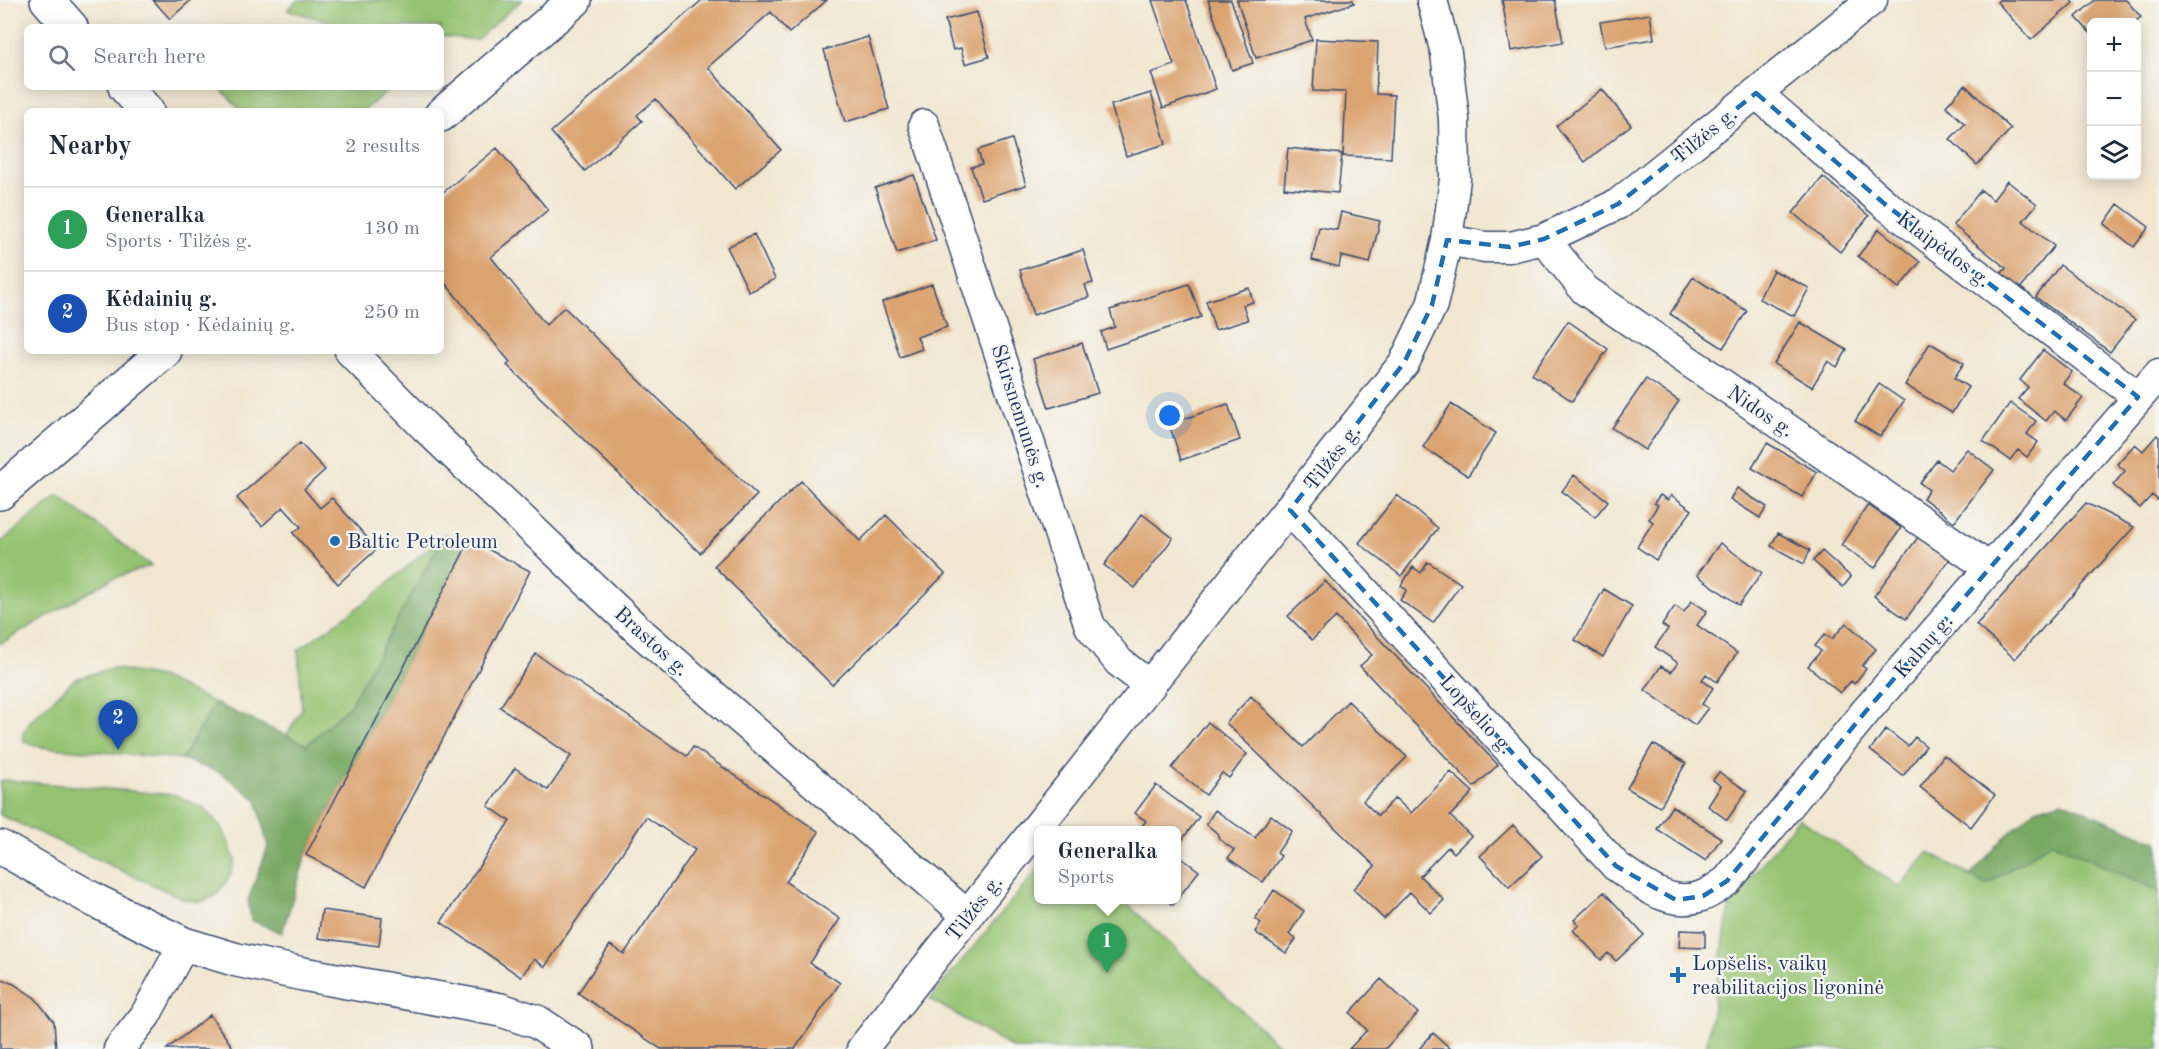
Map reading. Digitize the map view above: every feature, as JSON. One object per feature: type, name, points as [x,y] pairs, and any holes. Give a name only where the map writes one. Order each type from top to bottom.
[{"type":"main road","points":[[46,0],[68,24]]},
{"type":"main road","points":[[444,112],[575,0]]},
{"type":"main road","points":[[128,90],[144,108]]},
{"type":"main road","points":[[0,493],[162,354]]},
{"type":"main road","points":[[0,847],[96,901],[184,944],[259,965],[501,1010],[537,1022],[578,1049]]},
{"type":"street","points":[[1432,0],[1446,52],[1454,120],[1455,179],[1447,240]]},
{"type":"street","name":"Tilžės g.","points":[[1039,826],[1404,363],[1432,304],[1447,240],[1485,247],[1510,247],[1544,239],[1618,204],[1872,0]]},
{"type":"street","name":"Klaipėdos g.","points":[[1756,93],[1886,205],[2138,397]]},
{"type":"street","name":"Skirsnemunės g.","points":[[924,125],[1090,626],[1119,662],[1150,686]]},
{"type":"street","name":"Nidos g.","points":[[1544,239],[1585,290],[1991,569]]},
{"type":"street","name":"Brastos g.","points":[[353,354],[426,428],[639,631],[968,916]]},
{"type":"street","name":"Kalnų g.","points":[[1676,900],[1702,896],[1727,881],[1866,711],[2159,374]]},
{"type":"street","name":"Lopšelio g.","points":[[1290,510],[1616,866],[1653,891],[1676,900]]},
{"type":"street","name":"Tilžės g.","points":[[862,1049],[1034,833]]},
{"type":"street","points":[[119,1049],[145,1016],[184,944]]},
{"type":"highlighted area","points":[[1756,93],[1886,205],[2138,397],[1866,711],[1727,881],[1703,896],[1676,900],[1616,866],[1290,510],[1404,363],[1432,305],[1447,240],[1510,247],[1544,239],[1618,204]]},
{"type":"green space","points":[[298,0],[522,0],[476,40],[444,36],[444,24],[338,24],[287,10]]},
{"type":"green space","points":[[222,90],[388,90],[367,108],[239,108]]},
{"type":"green space","points":[[58,495],[151,566],[111,579],[0,644],[0,543]]},
{"type":"green space","points":[[445,534],[350,705],[306,746],[286,736],[302,709],[298,650],[371,598]]},
{"type":"green space","points":[[445,534],[460,543],[463,552],[306,855],[282,933],[251,920],[248,900],[268,847],[257,800],[221,773],[182,759],[215,703],[307,745],[350,705]]},
{"type":"green space","points":[[112,668],[160,677],[215,703],[182,759],[40,747],[24,742],[23,734],[30,721],[75,679]]},
{"type":"green space","points":[[0,781],[176,795],[205,809],[223,829],[235,860],[230,876],[217,895],[201,902],[186,900],[0,815]]},
{"type":"green space","points":[[2062,801],[2159,843],[2159,891],[2052,842],[1986,885],[1970,876],[2004,838],[2036,809]]},
{"type":"green space","points":[[1799,818],[1899,887],[1929,852],[1986,885],[2052,842],[2159,891],[2159,1049],[1706,1049],[1730,903]]},
{"type":"green space","points":[[1034,874],[1034,904],[1127,904],[1283,1049],[1014,1049],[930,999]]},
{"type":"building","points":[[153,0],[191,0],[170,19]]},
{"type":"building","points":[[702,0],[827,0],[789,33],[771,12],[708,67],[781,150],[735,189],[656,99],[637,115],[642,121],[585,171],[551,132]]},
{"type":"building","points":[[1152,0],[1186,0],[1216,89],[1163,108],[1151,73],[1174,65]]},
{"type":"building","points":[[1208,0],[1231,0],[1253,63],[1232,70]]},
{"type":"building","points":[[1237,0],[1353,0],[1354,3],[1305,19],[1312,40],[1256,58]]},
{"type":"building","points":[[1502,0],[1555,0],[1563,42],[1511,51]]},
{"type":"building","points":[[1999,0],[2071,0],[2073,3],[2031,40],[1997,2]]},
{"type":"building","points":[[2095,0],[2126,0],[2141,17],[2087,18],[2087,29],[2076,17]]},
{"type":"building","points":[[977,12],[989,57],[965,64],[961,48],[953,50],[945,20]]},
{"type":"building","points":[[1650,14],[1654,39],[1605,47],[1600,22]]},
{"type":"building","points":[[868,37],[889,109],[845,122],[824,50]]},
{"type":"building","points":[[1316,39],[1378,42],[1376,94],[1394,95],[1391,158],[1343,156],[1346,92],[1313,91]]},
{"type":"building","points":[[1965,85],[2011,129],[1977,165],[1950,139],[1965,124],[1946,106]]},
{"type":"building","points":[[1602,89],[1631,125],[1585,162],[1556,126]]},
{"type":"building","points":[[1151,93],[1166,144],[1126,156],[1111,105]]},
{"type":"building","points":[[1012,139],[1026,185],[982,199],[971,167],[982,164],[978,150]]},
{"type":"building","points":[[497,148],[548,210],[491,257],[546,325],[564,307],[757,495],[700,553],[507,365],[510,362],[444,282],[444,192]]},
{"type":"building","points":[[1288,148],[1342,154],[1338,193],[1284,188]]},
{"type":"building","points":[[914,175],[936,240],[897,253],[875,188]]},
{"type":"building","points":[[1823,177],[1869,216],[1840,252],[1793,213]]},
{"type":"building","points":[[2007,181],[2037,204],[2023,221],[2054,246],[2015,295],[1996,280],[2006,268],[1953,225],[1981,190],[1993,200]]},
{"type":"building","points":[[2118,204],[2149,227],[2134,247],[2104,224]]},
{"type":"building","points":[[1341,212],[1380,221],[1370,263],[1341,256],[1339,267],[1312,260],[1319,227],[1337,230]]},
{"type":"building","points":[[1879,229],[1920,262],[1899,288],[1858,256]]},
{"type":"building","points":[[754,234],[775,279],[749,292],[727,247]]},
{"type":"building","points":[[1083,250],[1093,283],[1085,285],[1089,297],[1033,315],[1020,270]]},
{"type":"building","points":[[2060,265],[2135,320],[2110,352],[2036,297]]},
{"type":"building","points":[[1773,270],[1809,288],[1794,316],[1759,299]]},
{"type":"building","points":[[1693,277],[1747,311],[1723,348],[1670,314]]},
{"type":"building","points":[[932,284],[947,327],[917,337],[922,349],[900,357],[882,302]]},
{"type":"building","points":[[1189,284],[1201,317],[1106,349],[1101,332],[1115,327],[1110,310]]},
{"type":"building","points":[[1249,288],[1253,302],[1243,305],[1248,320],[1215,330],[1206,301]]},
{"type":"building","points":[[1568,321],[1608,349],[1572,401],[1532,374]]},
{"type":"building","points":[[1800,322],[1847,350],[1837,367],[1828,361],[1812,387],[1774,364]]},
{"type":"building","points":[[1082,343],[1098,393],[1049,408],[1033,359]]},
{"type":"building","points":[[1930,343],[1964,363],[1954,378],[1968,387],[1952,413],[1905,385]]},
{"type":"building","points":[[2043,350],[2072,372],[2063,383],[2083,398],[2066,420],[2054,411],[2046,421],[2018,399],[2028,387],[2020,380]]},
{"type":"building","points":[[1646,379],[1679,401],[1645,450],[1612,428]]},
{"type":"building","points":[[1879,384],[1904,401],[1880,437],[1855,421]]},
{"type":"building","points":[[2010,403],[2036,421],[2027,434],[2038,442],[2027,457],[2018,450],[2010,460],[1983,441]]},
{"type":"building","points":[[1228,404],[1240,440],[1181,460],[1169,424]]},
{"type":"building","points":[[1451,404],[1496,433],[1468,476],[1423,447]]},
{"type":"building","points":[[2157,435],[2159,437],[2159,501],[2152,495],[2140,508],[2113,485],[2125,471],[2117,464],[2135,444],[2143,451]]},
{"type":"building","points":[[300,443],[325,470],[304,489],[320,508],[332,498],[377,549],[338,584],[293,533],[301,527],[283,507],[262,526],[237,498]]},
{"type":"building","points":[[1767,443],[1817,472],[1802,497],[1752,468]]},
{"type":"building","points":[[1967,449],[1994,470],[1954,522],[1923,498],[1929,490],[1920,483],[1937,460],[1950,470]]},
{"type":"building","points":[[1574,475],[1608,501],[1595,517],[1562,491]]},
{"type":"building","points":[[801,481],[860,541],[886,515],[945,574],[832,685],[714,566]]},
{"type":"building","points":[[1737,488],[1767,507],[1760,518],[1730,499]]},
{"type":"building","points":[[1397,495],[1438,528],[1401,576],[1359,543]]},
{"type":"building","points":[[1660,495],[1668,500],[1671,495],[1692,510],[1656,560],[1637,547],[1653,522],[1649,519],[1658,505],[1654,503]]},
{"type":"building","points":[[2086,503],[2134,527],[2015,659],[1976,625]]},
{"type":"building","points":[[1868,505],[1901,528],[1875,568],[1841,545]]},
{"type":"building","points":[[1142,514],[1173,538],[1135,588],[1104,565]]},
{"type":"building","points":[[1778,533],[1810,550],[1804,564],[1771,546]]},
{"type":"building","points":[[1919,536],[1950,559],[1906,619],[1874,596]]},
{"type":"building","points":[[470,540],[530,571],[366,887],[306,855]]},
{"type":"building","points":[[1720,543],[1762,573],[1739,605],[1697,575]]},
{"type":"building","points":[[1822,551],[1851,577],[1843,587],[1813,561]]},
{"type":"building","points":[[1428,562],[1461,584],[1433,623],[1400,600],[1407,590],[1401,586],[1413,567],[1421,573]]},
{"type":"building","points":[[1325,581],[1498,765],[1474,787],[1360,666],[1372,655],[1336,617],[1312,640],[1288,616]]},
{"type":"building","points":[[1604,589],[1632,606],[1603,657],[1575,640]]},
{"type":"building","points":[[1692,601],[1707,611],[1697,625],[1737,653],[1717,682],[1706,674],[1702,680],[1713,688],[1702,704],[1708,708],[1695,725],[1645,690],[1661,666],[1671,672],[1678,663],[1655,647],[1668,629],[1662,625],[1675,606],[1684,612]]},
{"type":"building","points":[[1846,623],[1876,649],[1862,666],[1866,669],[1854,684],[1851,681],[1840,693],[1808,666],[1821,651],[1815,646],[1825,634],[1832,639]]},
{"type":"building","points":[[536,654],[687,756],[693,747],[819,832],[786,882],[840,919],[810,963],[840,983],[795,1049],[661,1049],[578,993],[610,945],[624,954],[695,850],[646,817],[545,967],[534,959],[521,977],[441,922],[510,821],[488,806],[515,768],[548,790],[571,756],[500,707]]},
{"type":"building","points":[[1251,696],[1303,747],[1348,701],[1407,757],[1363,801],[1378,816],[1395,798],[1411,813],[1451,772],[1473,792],[1450,816],[1471,836],[1454,853],[1448,847],[1420,876],[1444,900],[1431,913],[1410,892],[1384,919],[1353,889],[1375,866],[1226,723]]},
{"type":"building","points":[[1208,722],[1247,754],[1229,778],[1222,773],[1206,795],[1172,768]]},
{"type":"building","points":[[1886,729],[1908,746],[1915,737],[1926,746],[1903,776],[1870,750]]},
{"type":"building","points":[[1653,744],[1686,763],[1660,807],[1627,788]]},
{"type":"building","points":[[1944,755],[1995,795],[1971,827],[1920,787]]},
{"type":"building","points":[[1719,772],[1747,791],[1727,820],[1708,806],[1721,786],[1713,780]]},
{"type":"building","points":[[1156,785],[1199,817],[1181,841],[1181,826],[1142,826],[1146,821],[1135,813]]},
{"type":"building","points":[[1672,806],[1721,838],[1706,861],[1657,829]]},
{"type":"building","points":[[1215,810],[1255,838],[1271,815],[1292,831],[1277,853],[1281,856],[1263,882],[1228,858],[1234,850],[1219,839],[1217,833],[1206,824]]},
{"type":"building","points":[[1513,825],[1542,856],[1509,887],[1480,856]]},
{"type":"building","points":[[1181,858],[1199,871],[1181,895]]},
{"type":"building","points":[[1274,890],[1304,911],[1289,934],[1296,939],[1286,953],[1255,932],[1261,923],[1255,919]]},
{"type":"building","points":[[1604,892],[1644,935],[1616,961],[1608,953],[1601,960],[1573,930],[1579,925],[1574,920]]},
{"type":"building","points":[[322,910],[382,918],[379,946],[318,938]]},
{"type":"building","points":[[1680,930],[1705,931],[1705,948],[1679,947]]},
{"type":"building","points":[[0,979],[14,984],[35,998],[54,1022],[56,1049],[0,1049]]},
{"type":"building","points":[[1381,979],[1418,1013],[1385,1049],[1349,1049],[1367,1030],[1350,1013]]},
{"type":"building","points":[[210,1015],[234,1049],[167,1049]]},
{"type":"building","points":[[1433,1033],[1451,1049],[1419,1049]]},
{"type":"place","name":"Baltic Petroleum","points":[[335,541]]},
{"type":"place","name":"Kėdainių g.","points":[[118,750]]},
{"type":"place","name":"Generalka","points":[[1107,973]]},
{"type":"place","name":"Lopšelis, vaikų reabilitacijos ligoninė","points":[[1678,975]]}]
